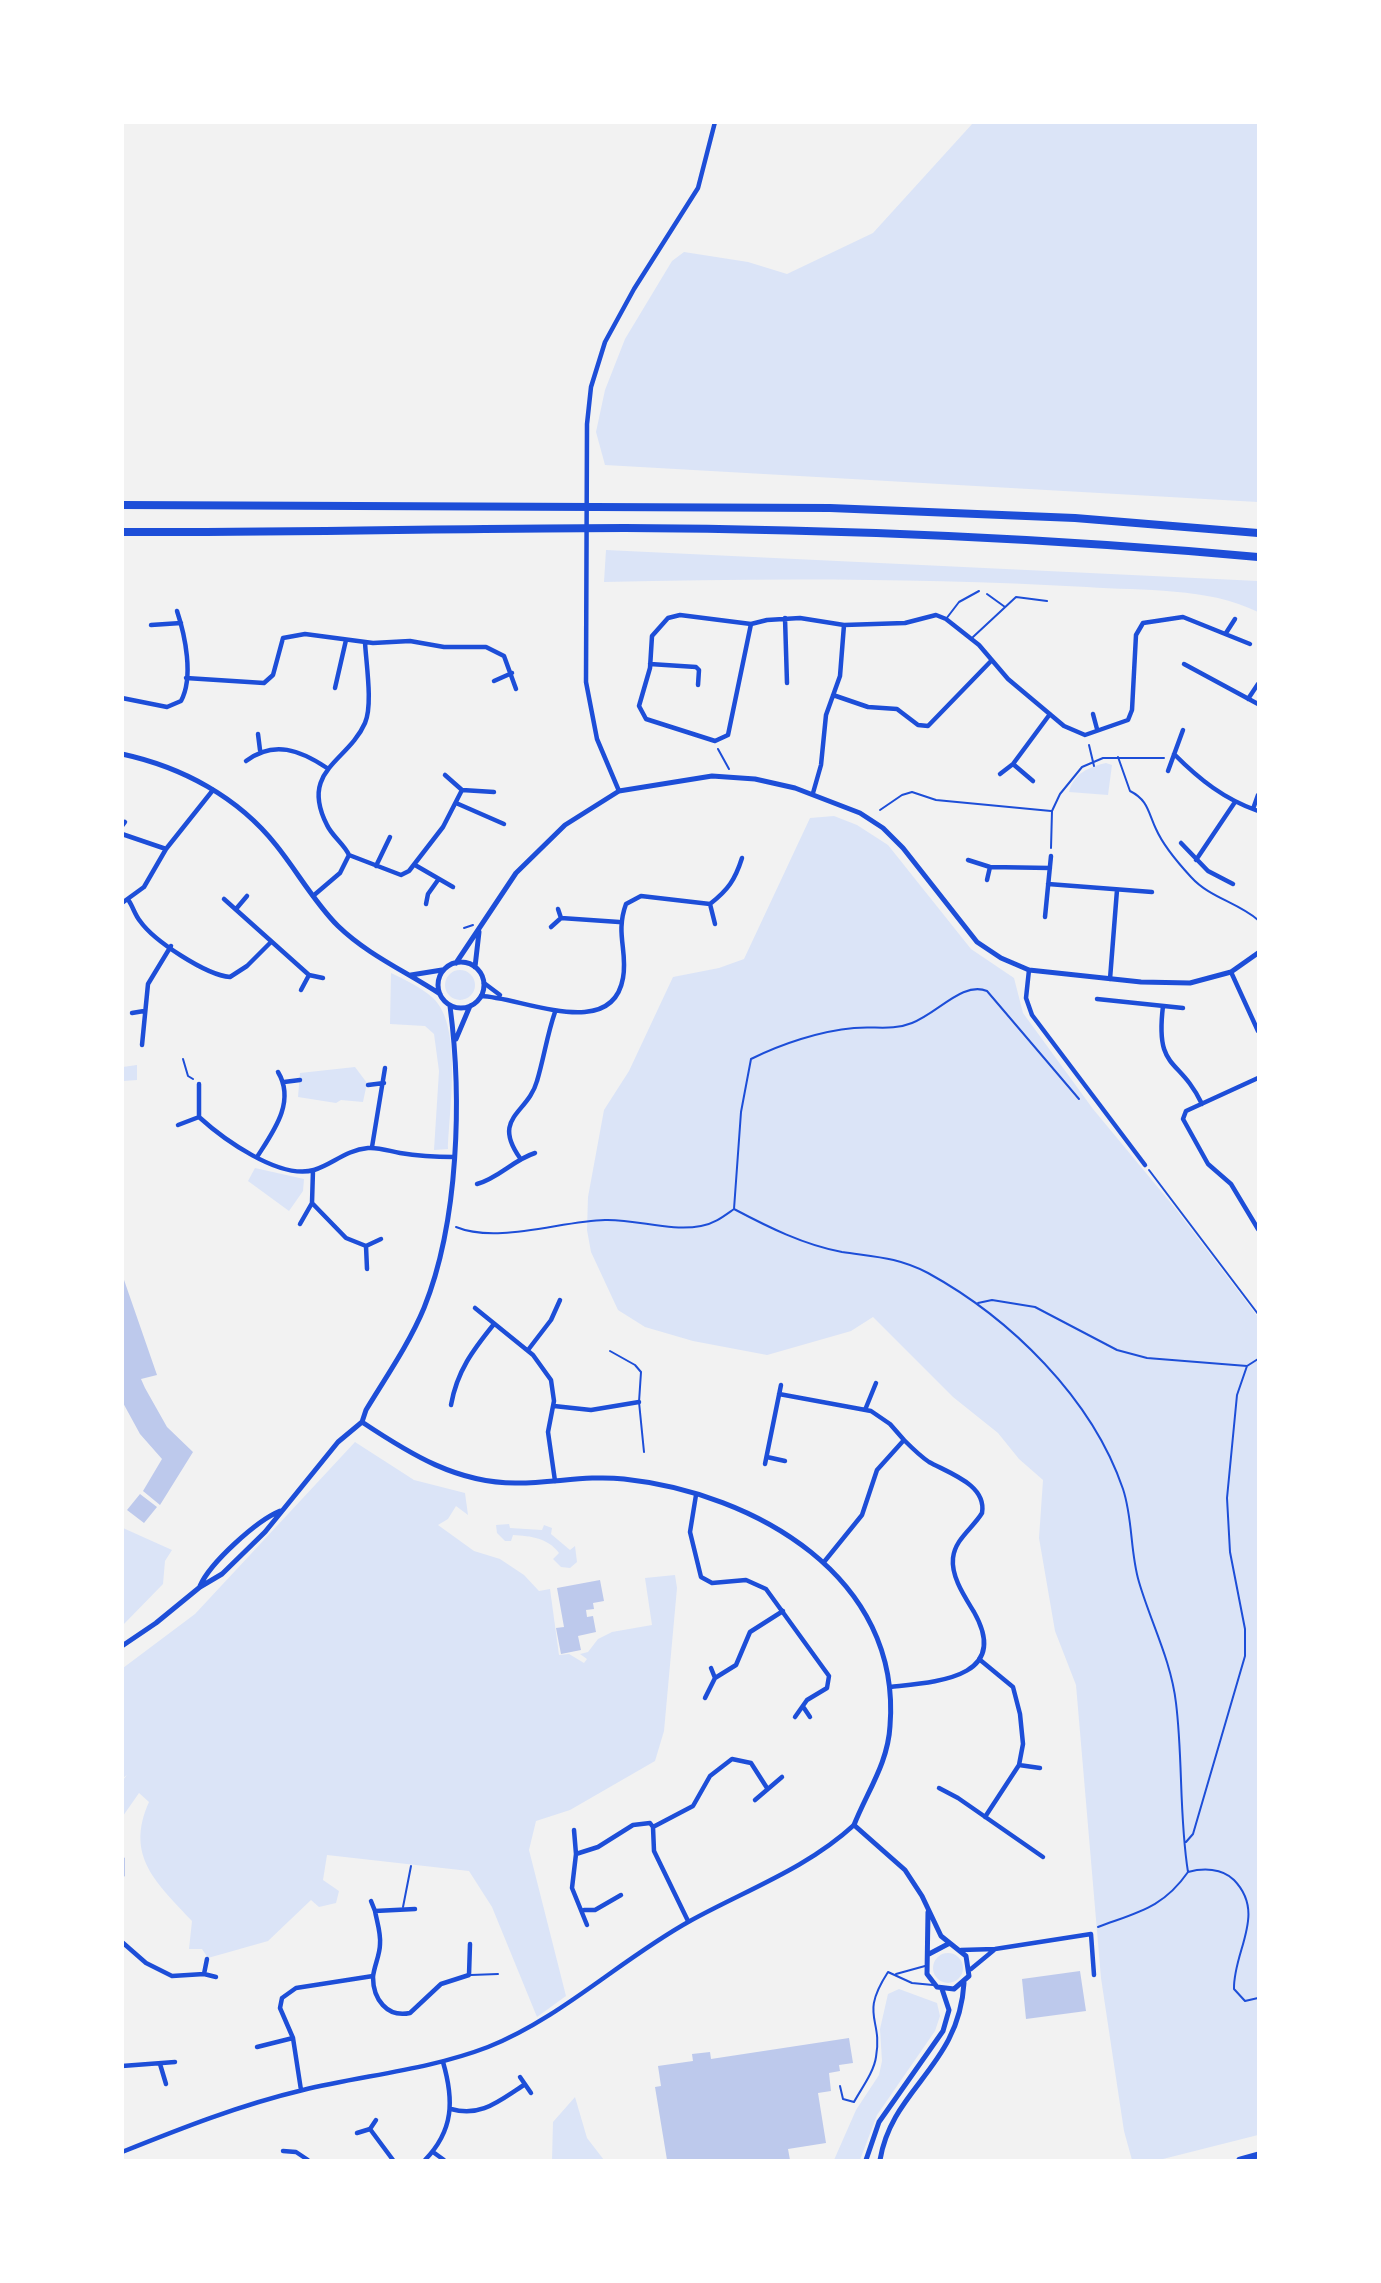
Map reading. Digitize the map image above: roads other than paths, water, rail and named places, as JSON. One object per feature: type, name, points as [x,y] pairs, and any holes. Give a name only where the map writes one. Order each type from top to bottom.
[{"type":"highway","points":[[122,505],[830,509],[1075,518],[1258,533]]},
{"type":"highway","points":[[122,532],[627,528],[821,532],[1144,546],[1258,557]]},
{"type":"main road","points":[[1240,2161],[1258,2155]]},
{"type":"street","points":[[620,791],[600,748],[587,700],[588,452],[592,387],[605,342],[634,289],[698,188],[715,122]]},
{"type":"street","points":[[122,698],[167,707],[177,705],[184,694],[186,678],[181,623],[177,611]]},
{"type":"street","points":[[751,624],[728,735],[715,741],[646,719],[640,713],[640,699],[650,664],[652,636],[668,618],[680,615],[751,624],[785,618],[844,625],[905,623],[936,615],[946,619],[992,660],[1008,679],[1073,732],[1085,735],[1128,720],[1132,710],[1136,635],[1143,623],[1183,617],[1250,644]]},
{"type":"street","points":[[785,618],[787,683]]},
{"type":"street","points":[[1226,633],[1234,619]]},
{"type":"street","points":[[151,625],[181,623]]},
{"type":"street","points":[[813,793],[821,765],[826,715],[840,676],[844,625]]},
{"type":"street","points":[[186,678],[264,683],[273,675],[279,645],[289,635],[305,634],[365,642],[410,641],[444,647],[486,647],[504,656],[516,689]]},
{"type":"street","points":[[335,688],[346,640]]},
{"type":"street","points":[[365,642],[366,721],[358,736],[327,768],[319,786],[320,809],[329,830],[349,855],[401,875],[415,865],[443,827],[463,790]]},
{"type":"street","points":[[833,695],[868,706],[897,709],[918,725],[928,726],[992,660]]},
{"type":"street","points":[[650,664],[696,667],[699,670],[698,685]]},
{"type":"street","points":[[1184,664],[1258,704]]},
{"type":"street","points":[[494,681],[512,673]]},
{"type":"street","points":[[1248,699],[1258,684]]},
{"type":"street","points":[[1000,774],[1013,764],[1050,713]]},
{"type":"street","points":[[1093,714],[1097,729]]},
{"type":"street","points":[[1168,771],[1183,730]]},
{"type":"street","points":[[258,734],[260,750]]},
{"type":"street","points":[[246,761],[260,750],[302,752],[327,768]]},
{"type":"street","points":[[122,754],[176,771],[239,807],[268,835],[330,918],[360,945],[440,994],[450,1006],[456,1039],[454,1157],[447,1223],[431,1286],[414,1328],[366,1410],[362,1422],[338,1442],[265,1532],[222,1574],[200,1587],[150,1628],[122,1646]]},
{"type":"street","points":[[1174,754],[1204,783],[1235,802],[1256,810],[1258,795]]},
{"type":"street","points":[[1013,764],[1033,781]]},
{"type":"street","points":[[445,775],[463,790],[494,792]]},
{"type":"street","points":[[410,975],[445,969],[456,963],[479,932],[505,887],[535,851],[565,825],[620,791],[683,779],[728,776],[813,793],[860,813],[883,828],[903,848],[977,942],[1001,958],[1029,970],[1110,979],[1190,983],[1231,972],[1258,953]]},
{"type":"street","points":[[122,903],[129,901],[150,879],[166,849],[213,790]]},
{"type":"street","points":[[1196,860],[1235,802]]},
{"type":"street","points":[[456,803],[504,824]]},
{"type":"street","points":[[122,834],[166,849]]},
{"type":"street","points":[[376,866],[390,837]]},
{"type":"street","points":[[1181,843],[1208,871],[1233,884]]},
{"type":"street","points":[[313,896],[340,873],[349,855]]},
{"type":"street","points":[[1045,917],[1051,856]]},
{"type":"street","points":[[481,996],[501,996],[555,1012],[607,1007],[618,998],[624,976],[619,922],[626,904],[641,896],[710,904],[727,891],[736,879],[742,858]]},
{"type":"street","points":[[968,860],[990,867],[1050,868]]},
{"type":"street","points":[[415,865],[453,887]]},
{"type":"street","points":[[987,880],[990,867]]},
{"type":"street","points":[[426,904],[428,894],[438,880]]},
{"type":"street","points":[[1048,884],[1152,892]]},
{"type":"street","points":[[1110,979],[1117,889]]},
{"type":"street","points":[[236,909],[247,896]]},
{"type":"street","points":[[224,899],[270,943],[309,975],[323,978]]},
{"type":"street","points":[[129,901],[140,922],[215,976],[230,977],[247,966],[270,943]]},
{"type":"street","points":[[710,904],[715,924]]},
{"type":"street","points":[[558,909],[561,918]]},
{"type":"street","points":[[551,927],[561,918],[619,922]]},
{"type":"street","points":[[479,932],[475,967],[484,983],[501,996]]},
{"type":"street","points":[[142,1045],[148,984],[170,946]]},
{"type":"street","points":[[456,963],[475,967]]},
{"type":"street","points":[[440,994],[438,981],[445,969]]},
{"type":"street","points":[[1029,970],[1026,998],[1032,1015],[1144,1165]]},
{"type":"street","points":[[1231,972],[1258,1031]]},
{"type":"street","points":[[301,990],[309,975]]},
{"type":"street","points":[[456,1039],[470,1006],[481,996],[484,983]]},
{"type":"street","points":[[1097,999],[1182,1008]]},
{"type":"street","points":[[450,1006],[470,1006]]},
{"type":"street","points":[[1163,1006],[1160,1039],[1163,1049],[1172,1068],[1195,1090],[1202,1104]]},
{"type":"street","points":[[132,1013],[144,1011]]},
{"type":"street","points":[[520,1158],[513,1147],[509,1132],[512,1117],[534,1090],[555,1012]]},
{"type":"street","points":[[372,1147],[385,1068]]},
{"type":"street","points":[[257,1157],[280,1119],[284,1082],[278,1072]]},
{"type":"street","points":[[1258,1078],[1186,1111],[1183,1119],[1208,1164],[1231,1184],[1258,1229]]},
{"type":"street","points":[[284,1082],[300,1080]]},
{"type":"street","points":[[368,1085],[384,1083]]},
{"type":"street","points":[[199,1084],[199,1117]]},
{"type":"street","points":[[199,1117],[257,1157],[284,1168],[313,1170],[343,1154],[372,1147],[418,1156],[454,1157]]},
{"type":"street","points":[[178,1125],[199,1117]]},
{"type":"street","points":[[477,1184],[493,1180],[520,1158],[535,1153]]},
{"type":"street","points":[[300,1224],[312,1203],[315,1181],[313,1170]]},
{"type":"street","points":[[312,1203],[345,1238],[366,1246],[381,1239]]},
{"type":"street","points":[[366,1246],[367,1269]]},
{"type":"street","points":[[528,1350],[551,1320],[560,1300]]},
{"type":"street","points":[[475,1308],[528,1350],[551,1380],[554,1406],[548,1432],[555,1481]]},
{"type":"street","points":[[451,1405],[454,1386],[464,1363],[494,1324]]},
{"type":"street","points":[[865,1410],[876,1383]]},
{"type":"street","points":[[765,1464],[781,1385]]},
{"type":"street","points":[[779,1394],[865,1410],[885,1420],[921,1456],[974,1489],[983,1503],[982,1513],[957,1545],[953,1559],[960,1588],[983,1632],[979,1659],[961,1676],[891,1687]]},
{"type":"street","points":[[554,1406],[591,1410],[639,1402]]},
{"type":"street","points":[[122,2152],[209,2117],[301,2090],[443,2062],[490,2046],[534,2023],[688,1922],[804,1863],[854,1825],[886,1751],[890,1727],[891,1687],[886,1659],[873,1625],[852,1591],[824,1562],[766,1524],[696,1495],[623,1479],[507,1483],[451,1472],[409,1453],[362,1422]]},
{"type":"street","points":[[824,1562],[862,1515],[877,1470],[904,1440]]},
{"type":"street","points":[[767,1457],[785,1461]]},
{"type":"street","points":[[696,1495],[690,1532],[701,1577],[712,1583],[740,1579],[756,1583],[770,1593],[829,1676],[827,1688],[807,1700],[795,1717]]},
{"type":"street","points":[[200,1587],[212,1564],[227,1554],[260,1521],[280,1511]]},
{"type":"street","points":[[705,1698],[715,1678],[726,1674],[736,1665],[745,1638],[750,1632],[783,1611]]},
{"type":"street","points":[[979,1659],[1004,1677],[1016,1693],[1023,1744],[1019,1765],[985,1817]]},
{"type":"street","points":[[711,1668],[715,1678]]},
{"type":"street","points":[[804,1707],[810,1717]]},
{"type":"street","points":[[653,1827],[693,1806],[710,1776],[732,1759],[751,1763],[767,1788]]},
{"type":"street","points":[[1019,1765],[1040,1768]]},
{"type":"street","points":[[755,1800],[782,1777]]},
{"type":"street","points":[[939,1788],[958,1798],[1042,1857]]},
{"type":"street","points":[[958,1798],[962,1791]]},
{"type":"street","points":[[576,1854],[598,1847],[633,1825],[650,1823],[653,1827],[654,1851],[688,1922]]},
{"type":"street","points":[[854,1825],[905,1870],[948,1944],[961,1950],[995,1949],[1091,1934],[1094,1975]]},
{"type":"street","points":[[574,1830],[576,1854],[572,1888],[577,1904],[584,1910],[587,1925]]},
{"type":"street","points":[[122,1858],[122,1876]]},
{"type":"street","points":[[584,1910],[595,1910],[621,1895]]},
{"type":"street","points":[[371,1901],[380,1945],[373,1976],[381,2004],[392,2012],[402,2014],[415,2009],[446,1981],[470,1975],[470,1944]]},
{"type":"street","points":[[375,1912],[415,1909]]},
{"type":"street","points":[[928,1912],[929,1954],[925,1966],[934,1985],[942,1989],[954,1989],[964,1983]]},
{"type":"street","points":[[122,1942],[146,1963],[173,1976],[204,1974],[216,1977]]},
{"type":"street","points":[[929,1954],[948,1944]]},
{"type":"street","points":[[880,2161],[892,2122],[953,2036],[963,2001],[964,1983],[971,1969],[995,1949]]},
{"type":"street","points":[[961,1950],[971,1969]]},
{"type":"street","points":[[204,1974],[207,1959]]},
{"type":"street","points":[[301,2090],[293,2038],[280,2005],[289,1990],[330,1980],[373,1976]]},
{"type":"street","points":[[866,2161],[883,2115],[932,2051],[943,2031],[949,2010],[942,1989]]},
{"type":"street","points":[[257,2048],[293,2038]]},
{"type":"street","points":[[122,2066],[175,2062]]},
{"type":"street","points":[[425,2161],[433,2152],[451,2109],[451,2092],[443,2062]]},
{"type":"street","points":[[160,2064],[166,2084]]},
{"type":"street","points":[[520,2077],[531,2094]]},
{"type":"street","points":[[451,2109],[467,2112],[490,2108],[524,2085]]},
{"type":"street","points":[[357,2133],[370,2129],[376,2120]]},
{"type":"street","points":[[370,2129],[393,2161]]},
{"type":"street","points":[[283,2151],[296,2152],[308,2161]]},
{"type":"street","points":[[433,2152],[444,2161]]},
{"type":"lane","points":[[946,619],[959,602],[979,591]]},
{"type":"lane","points":[[987,594],[1005,607]]},
{"type":"lane","points":[[970,640],[1016,597],[1046,601]]},
{"type":"lane","points":[[610,1351],[635,1365],[641,1372],[639,1402],[644,1452]]},
{"type":"lane","points":[[403,1909],[411,1866]]},
{"type":"lane","points":[[895,1974],[925,1966]]},
{"type":"lane","points":[[840,2086],[843,2099],[854,2102],[877,2056],[873,2000],[888,1972],[912,1983],[934,1985]]},
{"type":"lane","points":[[470,1975],[498,1974]]}]
